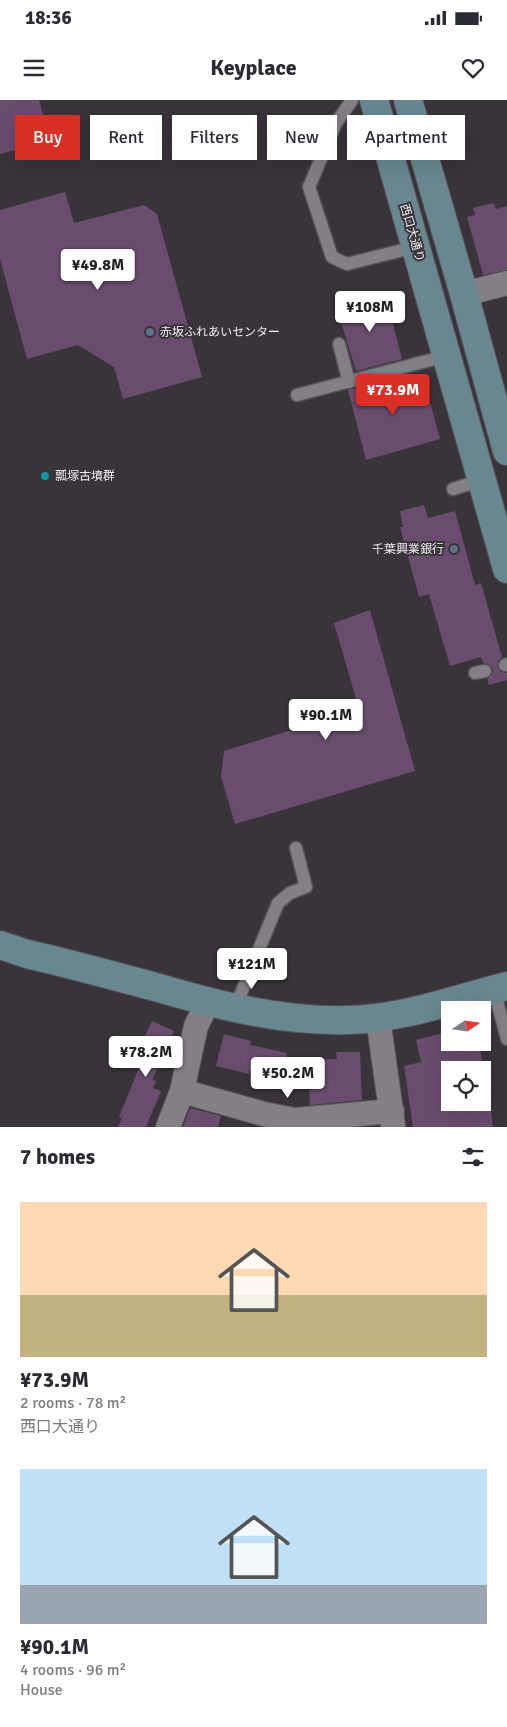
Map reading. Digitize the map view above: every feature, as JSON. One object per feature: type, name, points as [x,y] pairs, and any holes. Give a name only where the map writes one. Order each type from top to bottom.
[{"type":"street","name":"西口大通り","points":[[374,100],[507,569]]},
{"type":"street","points":[[408,100],[507,451]]},
{"type":"street","points":[[464,294],[507,283]]},
{"type":"street","points":[[0,945],[27,954],[65,962],[208,1002],[306,1020],[378,1018],[409,1012],[500,988]]},
{"type":"street","points":[[168,1127],[182,1091],[196,1026],[208,1002]]},
{"type":"street","points":[[182,1091],[293,1123],[392,1119],[378,1018]]},
{"type":"lane","points":[[352,100],[336,123],[309,187],[332,257],[347,264],[415,247]]},
{"type":"lane","points":[[339,344],[349,382]]},
{"type":"lane","points":[[297,396],[446,356]]},
{"type":"lane","points":[[453,489],[482,480]]},
{"type":"lane","points":[[235,1008],[278,903],[290,893],[306,887],[296,848]]},
{"type":"lane","points":[[500,988],[507,1039]]},
{"type":"building","points":[[0,100],[39,100],[43,115],[15,115],[15,150],[0,154]]},
{"type":"building","points":[[65,192],[74,223],[144,205],[157,214],[202,377],[123,399],[114,367],[78,345],[27,359],[0,259],[0,210]]},
{"type":"building","points":[[494,203],[496,209],[507,206],[507,270],[483,275],[467,217],[475,215],[473,208]]},
{"type":"building","points":[[386,296],[402,359],[356,371],[337,309]]},
{"type":"building","points":[[411,374],[424,381],[440,439],[366,460],[348,390]]},
{"type":"building","points":[[424,505],[428,518],[455,511],[475,585],[481,583],[502,657],[498,661],[498,668],[501,672],[507,673],[507,680],[489,685],[487,679],[492,674],[493,669],[488,664],[483,663],[481,657],[450,666],[429,594],[419,597],[400,527],[403,527],[400,511]]},
{"type":"building","points":[[370,610],[415,771],[235,824],[221,777],[224,751],[359,709],[334,623]]},
{"type":"building","points":[[152,1021],[174,1031],[152,1080],[156,1081],[153,1088],[161,1091],[146,1127],[118,1127],[122,1118],[119,1117],[141,1063],[134,1060]]},
{"type":"building","points":[[441,1033],[441,1051],[480,1051],[482,1061],[441,1061],[441,1111],[491,1111],[493,1127],[413,1127],[404,1066],[421,1062],[416,1040]]},
{"type":"building","points":[[224,1034],[251,1041],[250,1045],[287,1053],[286,1060],[337,1059],[336,1052],[360,1052],[362,1100],[310,1105],[309,1081],[302,1082],[249,1070],[249,1074],[216,1066]]},
{"type":"building","points":[[190,1108],[221,1116],[218,1127],[183,1127]]},
{"type":"place","name":"赤坂ふれあいセンター","points":[[150,332]]},
{"type":"place","name":"瓢塚古墳群","points":[[45,476]]},
{"type":"place","name":"千葉興業銀行","points":[[454,549]]}]
